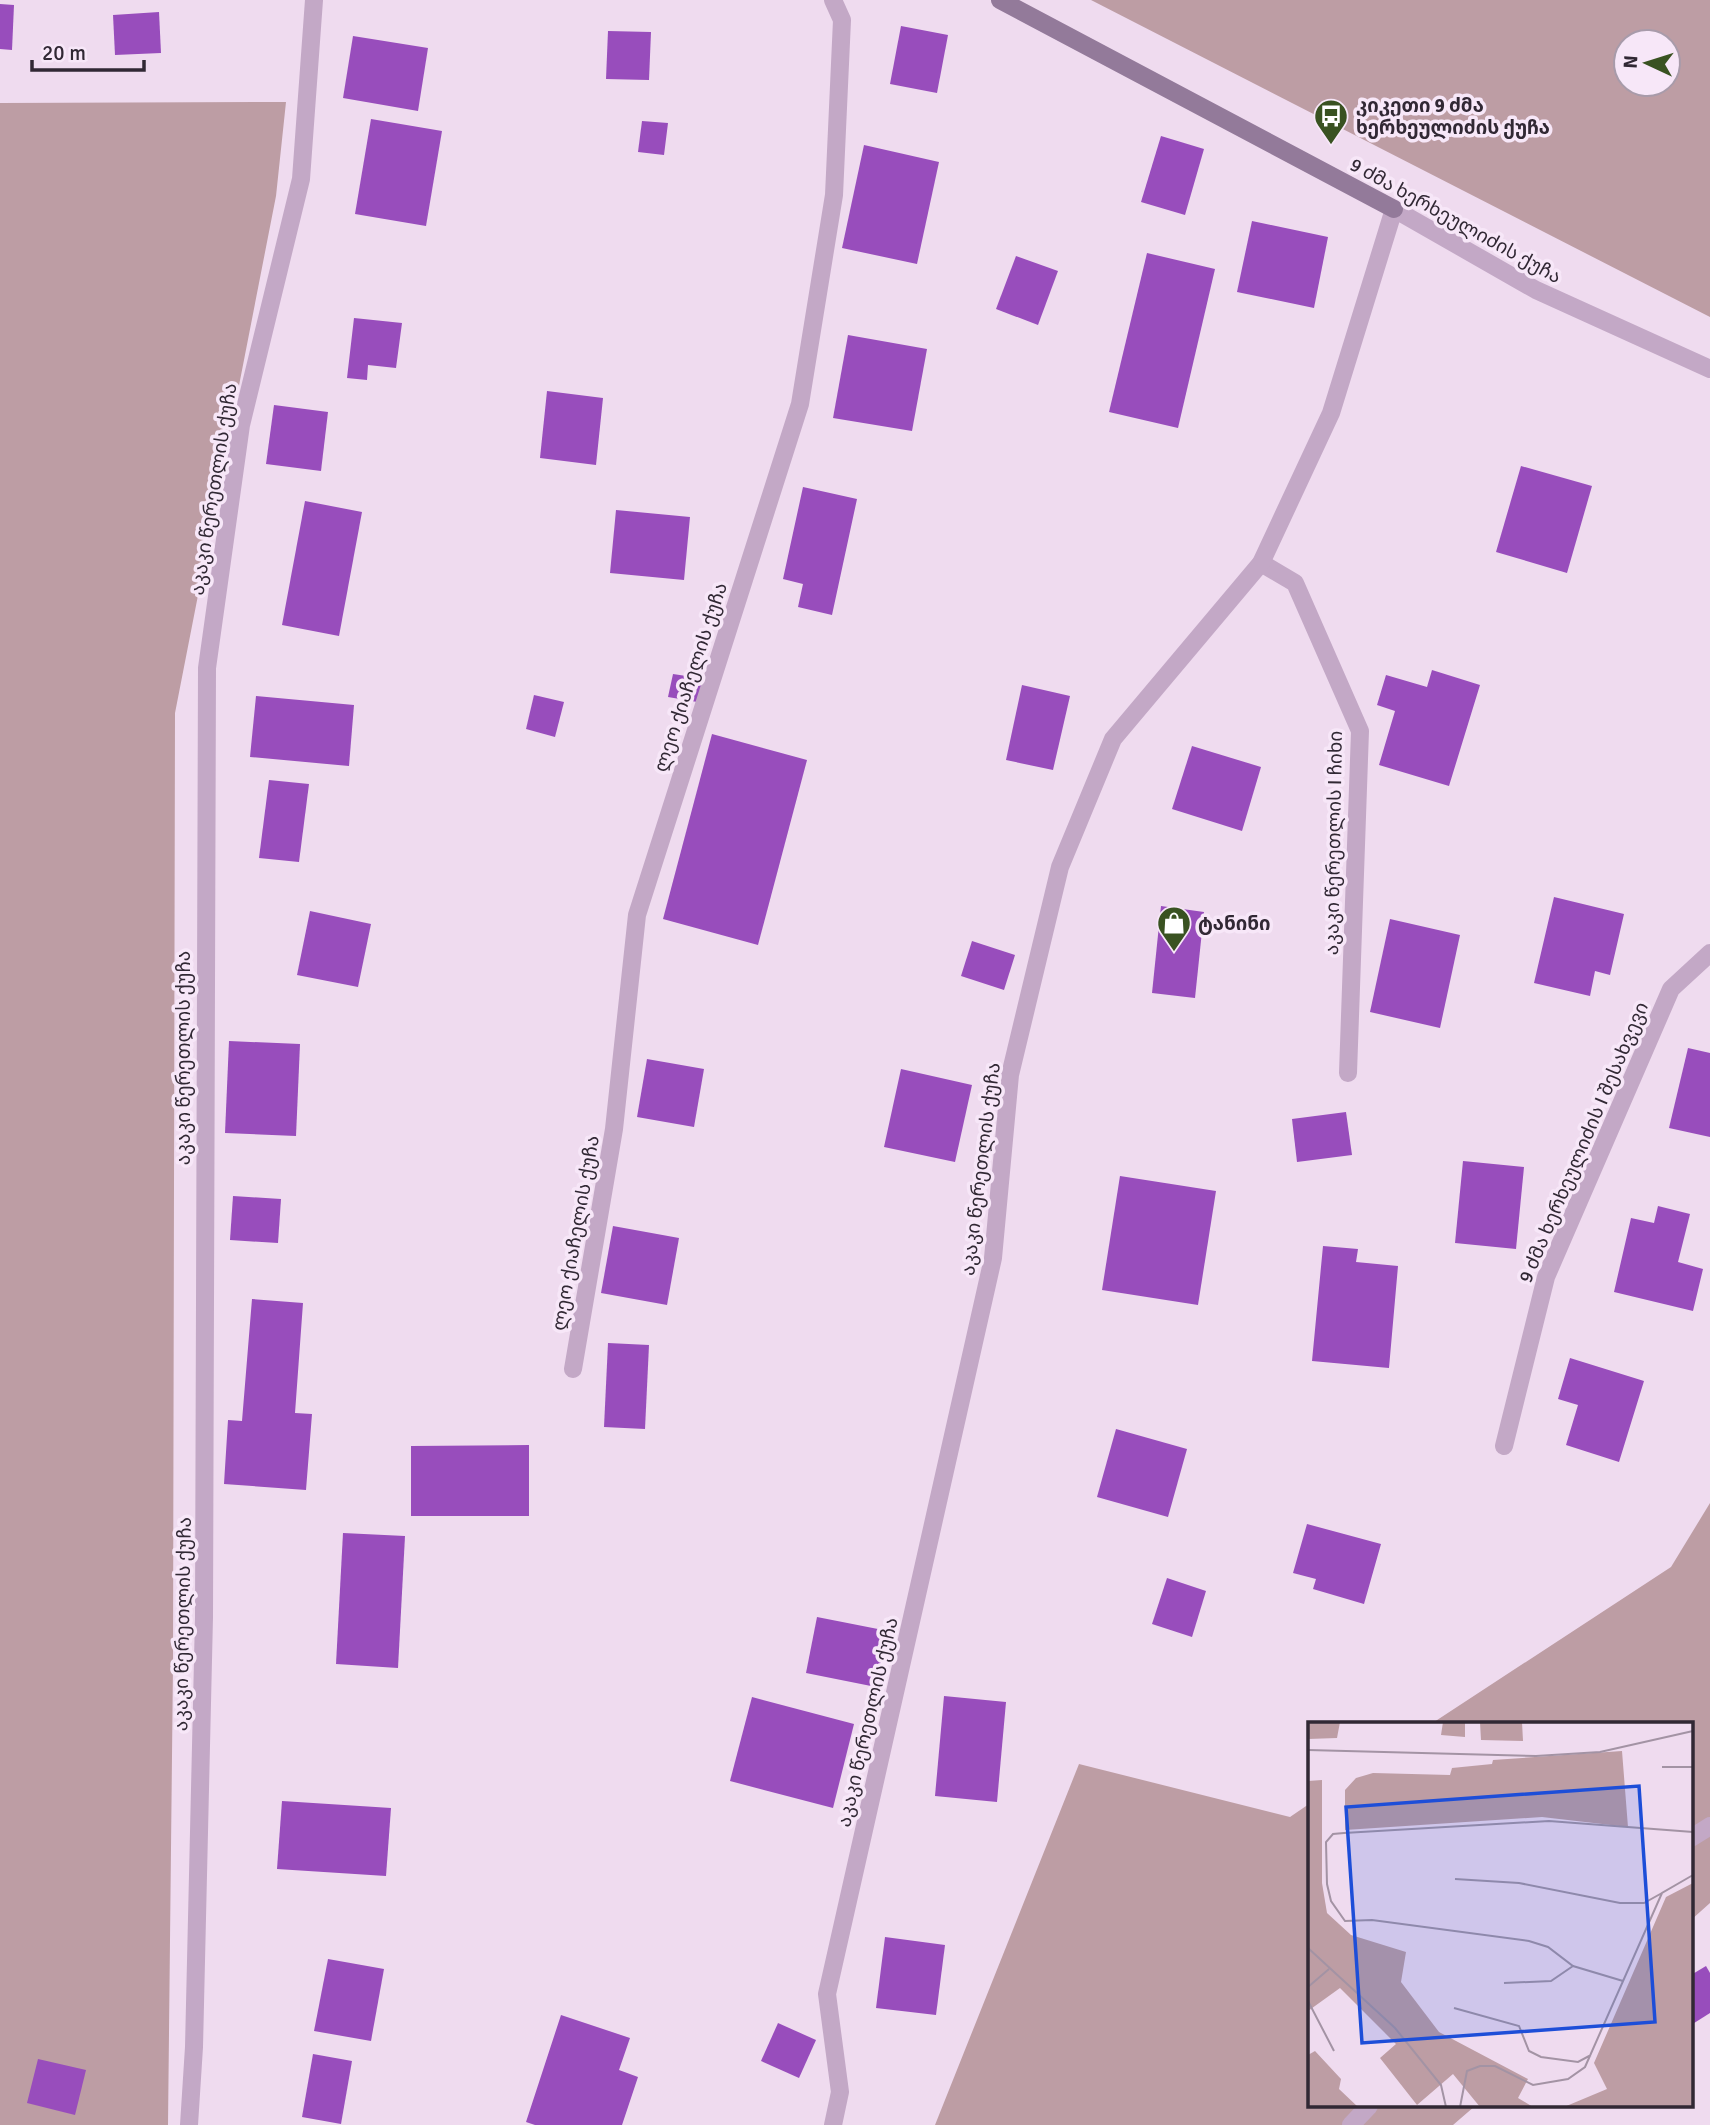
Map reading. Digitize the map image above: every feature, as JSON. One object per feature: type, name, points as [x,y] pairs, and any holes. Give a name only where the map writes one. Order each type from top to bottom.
[{"type":"street","name":"აკაკი წერეთლის ქუჩა","points":[[189,2125],[194,2047],[204,1617],[207,667],[241,425],[301,179],[314,0]]},
{"type":"street","name":"ლეო ქიაჩელის ქუჩა","points":[[573,1370],[614,1129],[637,915],[800,404],[834,195],[842,20],[833,0]]},
{"type":"street","name":"9 ძმა ხერხეულიძის ქუჩა","points":[[1000,0],[1394,209],[1535,289],[1710,369]]},
{"type":"street","name":"აკაკი წერეთლის ქუჩა","points":[[833,2125],[840,2092],[827,1994],[993,1258],[1010,1075],[1060,867],[1113,739],[1261,563],[1331,413],[1394,209]]},
{"type":"street","name":"აკაკი წერეთლის I ჩიხი","points":[[1261,563],[1295,583],[1360,731],[1348,1073]]},
{"type":"street","name":"9 ძმა ხერხეულიძის I შესახვევი","points":[[1504,1446],[1546,1277],[1671,989],[1710,953]]},
{"type":"street","points":[[1692,1837],[1710,1826]]},
{"type":"street","points":[[1351,2125],[1367,2108]]},
{"type":"shaded area","points":[[1091,0],[1710,0],[1710,317]]},
{"type":"shaded area","points":[[286,102],[276,196],[175,713],[173,1664],[168,2125],[0,2125],[0,103]]},
{"type":"shaded area","points":[[1710,1503],[1710,1903],[1692,1919],[1692,1722],[1434,1722],[1671,1567]]},
{"type":"shaded area","points":[[1079,1764],[1290,1817],[1308,1805],[1308,2108],[1473,2108],[1453,2125],[935,2125]]},
{"type":"building","points":[[0,4],[14,5],[12,50],[0,49]]},
{"type":"building","points":[[159,12],[161,53],[115,55],[113,15]]},
{"type":"building","points":[[901,26],[948,35],[937,93],[890,84]]},
{"type":"building","points":[[608,31],[651,32],[649,80],[606,79]]},
{"type":"building","points":[[353,36],[428,48],[418,111],[343,98]]},
{"type":"building","points":[[371,119],[442,131],[426,226],[355,214]]},
{"type":"building","points":[[642,121],[668,123],[664,155],[638,152]]},
{"type":"building","points":[[1161,136],[1204,149],[1185,215],[1141,202]]},
{"type":"building","points":[[864,145],[939,162],[917,264],[842,248]]},
{"type":"building","points":[[1252,221],[1328,237],[1314,308],[1237,292]]},
{"type":"building","points":[[1147,253],[1215,269],[1178,428],[1109,412]]},
{"type":"building","points":[[1016,256],[1058,271],[1038,325],[996,309]]},
{"type":"building","points":[[354,318],[402,323],[396,368],[368,365],[367,380],[347,378]]},
{"type":"building","points":[[848,335],[927,349],[912,431],[833,418]]},
{"type":"building","points":[[547,391],[603,398],[596,465],[540,458]]},
{"type":"building","points":[[274,405],[328,412],[321,471],[266,464]]},
{"type":"building","points":[[1521,466],[1592,486],[1567,573],[1496,552]]},
{"type":"building","points":[[803,487],[857,499],[832,615],[798,607],[803,584],[783,579]]},
{"type":"building","points":[[305,501],[362,512],[339,636],[282,625]]},
{"type":"building","points":[[616,510],[690,517],[684,580],[610,573]]},
{"type":"building","points":[[1432,670],[1480,685],[1449,786],[1379,765],[1395,711],[1377,705],[1386,675],[1427,687]]},
{"type":"building","points":[[673,674],[706,679],[703,703],[668,697]]},
{"type":"building","points":[[1022,685],[1070,696],[1053,770],[1006,760]]},
{"type":"building","points":[[534,695],[564,702],[555,737],[526,729]]},
{"type":"building","points":[[256,696],[354,705],[349,766],[250,757]]},
{"type":"building","points":[[712,734],[807,760],[758,945],[663,919]]},
{"type":"building","points":[[1192,746],[1261,767],[1242,831],[1172,809]]},
{"type":"building","points":[[269,780],[309,784],[299,862],[259,858]]},
{"type":"building","points":[[1554,897],[1624,914],[1610,975],[1595,971],[1590,996],[1534,983]]},
{"type":"building","points":[[1161,906],[1204,912],[1195,998],[1152,993]]},
{"type":"building","points":[[310,911],[371,924],[358,987],[297,975]]},
{"type":"building","points":[[1390,919],[1460,935],[1440,1028],[1370,1012]]},
{"type":"building","points":[[972,941],[1015,955],[1004,990],[961,976]]},
{"type":"building","points":[[229,1041],[300,1044],[296,1136],[225,1133]]},
{"type":"building","points":[[1688,1048],[1710,1053],[1710,1137],[1669,1128]]},
{"type":"building","points":[[647,1059],[704,1069],[694,1127],[637,1117]]},
{"type":"building","points":[[901,1069],[972,1085],[955,1162],[884,1147]]},
{"type":"building","points":[[1346,1112],[1352,1155],[1297,1162],[1292,1119]]},
{"type":"building","points":[[1463,1161],[1524,1167],[1516,1249],[1455,1243]]},
{"type":"building","points":[[1120,1176],[1216,1191],[1198,1305],[1102,1290]]},
{"type":"building","points":[[233,1196],[281,1199],[278,1243],[230,1240]]},
{"type":"building","points":[[1658,1206],[1690,1214],[1678,1262],[1703,1269],[1693,1311],[1614,1292],[1631,1218],[1654,1223]]},
{"type":"building","points":[[613,1226],[679,1238],[667,1305],[601,1293]]},
{"type":"building","points":[[1323,1246],[1358,1249],[1356,1262],[1398,1266],[1389,1368],[1312,1361]]},
{"type":"building","points":[[252,1299],[303,1303],[295,1413],[312,1414],[306,1490],[224,1484],[228,1420],[242,1421]]},
{"type":"building","points":[[608,1343],[649,1345],[645,1429],[604,1427]]},
{"type":"building","points":[[1570,1358],[1644,1381],[1619,1462],[1566,1445],[1578,1405],[1558,1399]]},
{"type":"building","points":[[1116,1429],[1187,1449],[1168,1517],[1097,1497]]},
{"type":"building","points":[[529,1445],[529,1516],[411,1516],[411,1446]]},
{"type":"building","points":[[1307,1524],[1381,1544],[1364,1604],[1313,1589],[1316,1579],[1293,1573]]},
{"type":"building","points":[[343,1533],[405,1536],[398,1668],[336,1664]]},
{"type":"building","points":[[1167,1578],[1206,1591],[1192,1637],[1152,1624]]},
{"type":"building","points":[[817,1617],[888,1631],[876,1687],[806,1673]]},
{"type":"building","points":[[944,1696],[1006,1702],[997,1802],[935,1796]]},
{"type":"building","points":[[752,1697],[854,1724],[833,1808],[730,1781]]},
{"type":"building","points":[[282,1801],[391,1808],[386,1876],[277,1869]]},
{"type":"building","points":[[885,1937],[945,1945],[936,2015],[876,2008]]},
{"type":"building","points":[[328,1959],[384,1969],[371,2041],[314,2031]]},
{"type":"building","points":[[1706,1966],[1710,1973],[1710,2013],[1692,2024],[1692,1974]]},
{"type":"building","points":[[561,2015],[630,2038],[619,2070],[638,2077],[622,2125],[535,2125],[526,2122]]},
{"type":"building","points":[[778,2023],[816,2040],[799,2078],[761,2061]]},
{"type":"building","points":[[313,2054],[352,2061],[341,2124],[302,2117]]},
{"type":"building","points":[[38,2059],[86,2070],[75,2115],[27,2103]]},
{"type":"place","name":"კიკეთი 9 ძმა ხერხეულიძის ქუჩა","points":[[1331,146]]},
{"type":"place","name":"ტანინი","points":[[1174,953]]}]
